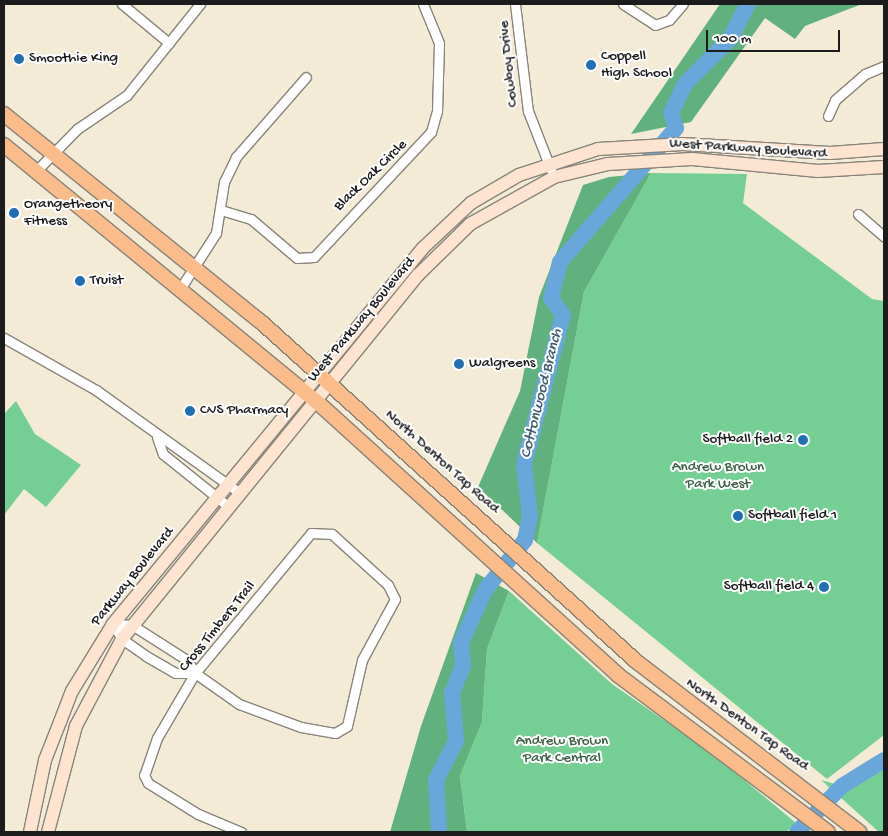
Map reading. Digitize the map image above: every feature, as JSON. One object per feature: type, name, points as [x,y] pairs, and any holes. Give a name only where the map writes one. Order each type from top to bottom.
[{"type":"main road","name":"North Denton Tap Road","points":[[4,114],[196,270],[331,384],[498,536],[673,691],[789,775],[859,832]]},
{"type":"main road","points":[[4,145],[310,397],[437,510],[484,555],[660,708],[777,790],[828,832]]},
{"type":"main road","points":[[437,510],[455,495]]},
{"type":"main road","points":[[660,708],[673,691]]},
{"type":"street","points":[[122,4],[169,43]]},
{"type":"street","points":[[36,172],[52,153],[77,129],[112,108],[169,43],[200,4]]},
{"type":"street","name":"Black Oak Circle","points":[[221,210],[251,219],[297,258],[314,257],[431,132],[437,111],[439,43],[423,4]]},
{"type":"street","name":"Cowboy Drive","points":[[515,4],[528,111],[554,177]]},
{"type":"street","points":[[623,4],[655,25],[669,20],[683,4]]},
{"type":"street","points":[[828,116],[835,100],[865,74],[884,66]]},
{"type":"street","points":[[180,289],[196,270],[216,233],[224,182],[236,157],[306,77]]},
{"type":"street","name":"West Parkway Boulevard","points":[[320,375],[422,248],[449,223],[494,188],[548,164],[618,147],[683,144],[830,153],[884,149]]},
{"type":"street","name":"West Parkway Boulevard","points":[[310,397],[331,384],[448,244],[491,209],[554,177],[608,164],[670,159],[818,171],[884,167]]},
{"type":"street","points":[[858,214],[884,237]]},
{"type":"street","points":[[4,338],[96,390],[157,437],[174,442],[240,493]]},
{"type":"street","name":"Parkway Boulevard","points":[[48,832],[76,726],[122,639],[240,493],[310,397],[320,375]]},
{"type":"street","name":"Parkway Boulevard","points":[[30,832],[45,760],[72,691],[114,624],[228,484],[310,397]]},
{"type":"street","points":[[157,437],[163,454],[228,507]]},
{"type":"street","name":"Cross Timbers Trail","points":[[195,673],[239,704],[301,727],[338,732],[350,718],[362,660],[395,599],[388,585],[332,534],[311,533],[195,673],[146,764],[148,783],[198,814],[242,832]]},
{"type":"street","points":[[114,624],[132,625],[187,660],[195,673]]},
{"type":"street","points":[[114,624],[122,639],[176,673],[195,673]]},
{"type":"green space","points":[[720,4],[862,4],[805,26],[795,39],[765,18],[691,122],[631,134]]},
{"type":"green space","name":"Andrew Brown Park West","points":[[651,173],[747,174],[743,203],[872,299],[884,301],[884,735],[827,779],[537,543],[584,292]]},
{"type":"green space","points":[[651,173],[584,292],[537,543],[478,487],[520,391],[539,297],[583,185],[609,177]]},
{"type":"green space","points":[[16,401],[35,434],[81,465],[46,507],[24,489],[4,515],[4,414]]},
{"type":"green space","points":[[476,573],[509,591],[487,649],[482,722],[460,776],[467,832],[390,832],[421,726]]},
{"type":"green space","name":"Andrew Brown Park Central","points":[[509,591],[612,684],[714,755],[796,823],[786,832],[467,832],[460,776],[482,722],[487,649]]},
{"type":"green space","points":[[884,760],[884,832],[879,832],[821,780],[842,786]]},
{"type":"waterway","name":"Cottonwood Branch","points":[[439,832],[436,780],[456,741],[452,693],[463,666],[461,643],[485,590],[525,540],[530,517],[524,464],[563,315],[551,298],[560,262],[676,128],[671,113],[685,84],[730,39],[748,4]]},
{"type":"waterway","points":[[797,832],[842,786],[884,760]]},
{"type":"place","name":"Smoothie King","points":[[19,59]]},
{"type":"place","name":"Coppell High School","points":[[591,65]]},
{"type":"place","name":"Orangetheory Fitness","points":[[14,213]]},
{"type":"place","name":"Truist","points":[[80,281]]},
{"type":"place","name":"Walgreens","points":[[459,364]]},
{"type":"place","name":"CVS Pharmacy","points":[[190,411]]},
{"type":"place","name":"Softball field 2","points":[[803,440]]},
{"type":"place","name":"Softball field 1","points":[[738,516]]},
{"type":"place","name":"Softball field 4","points":[[824,587]]}]
